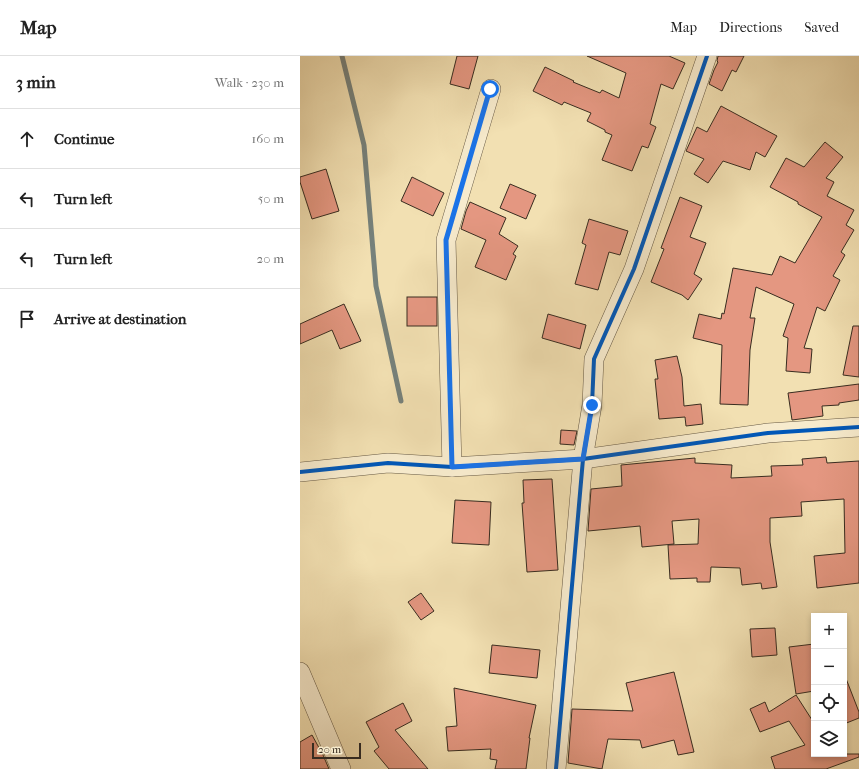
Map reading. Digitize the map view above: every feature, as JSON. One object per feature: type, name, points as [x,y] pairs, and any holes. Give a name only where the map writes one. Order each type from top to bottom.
[{"type":"street","points":[[556,769],[583,459],[592,405],[594,359],[634,269],[707,56]]},
{"type":"street","points":[[452,467],[446,240],[490,89]]},
{"type":"street","points":[[300,472],[388,463],[452,467],[583,459],[768,433],[859,427]]},
{"type":"street","points":[[300,672],[341,769]]},
{"type":"building","points":[[457,56],[478,56],[469,89],[450,84]]},
{"type":"building","points":[[587,56],[669,56],[685,63],[673,89],[661,84],[650,124],[656,127],[648,148],[642,146],[632,171],[602,160],[612,135],[587,121],[591,113],[564,102],[562,105],[533,91],[545,67],[574,81],[573,82],[600,93],[602,90],[619,98],[626,73]]},
{"type":"building","points":[[718,56],[744,56],[736,72],[732,70],[722,91],[709,84],[718,62]]},
{"type":"building","points":[[721,106],[777,136],[765,157],[756,152],[750,170],[723,161],[708,183],[694,174],[704,159],[686,151],[697,127],[707,132]]},
{"type":"building","points":[[825,142],[843,157],[826,178],[834,182],[827,196],[854,210],[846,225],[854,230],[841,252],[845,255],[833,276],[840,280],[825,311],[817,307],[804,348],[812,349],[810,373],[786,371],[788,338],[783,336],[794,304],[756,287],[750,318],[755,318],[750,350],[748,405],[720,404],[722,345],[693,338],[699,314],[721,319],[722,313],[724,314],[733,268],[772,275],[780,256],[795,263],[822,217],[770,187],[786,158],[804,167]]},
{"type":"building","points":[[326,169],[339,211],[312,219],[300,182],[300,177]]},
{"type":"building","points":[[412,177],[444,193],[433,216],[401,201]]},
{"type":"building","points":[[510,184],[536,195],[526,219],[500,208]]},
{"type":"building","points":[[680,197],[702,206],[690,237],[706,243],[694,274],[702,279],[688,300],[682,295],[651,282],[664,249],[661,248]]},
{"type":"building","points":[[470,202],[506,218],[499,234],[518,246],[513,254],[516,256],[506,280],[475,267],[486,240],[461,229]]},
{"type":"building","points":[[589,219],[628,231],[620,255],[609,252],[598,290],[575,284],[586,245],[582,243]]},
{"type":"building","points":[[407,297],[437,297],[437,326],[407,326]]},
{"type":"building","points":[[344,304],[361,341],[340,349],[332,330],[300,344],[300,324]]},
{"type":"building","points":[[548,314],[586,325],[580,349],[542,338]]},
{"type":"building","points":[[853,326],[859,326],[859,377],[843,375]]},
{"type":"building","points":[[677,356],[682,377],[684,406],[701,404],[703,424],[686,426],[685,417],[659,419],[655,379],[658,379],[655,360]]},
{"type":"building","points":[[859,384],[859,400],[839,403],[839,405],[822,406],[823,416],[792,420],[788,393]]},
{"type":"building","points":[[561,430],[577,431],[574,445],[560,444]]},
{"type":"building","points":[[826,457],[827,463],[859,461],[859,583],[817,588],[814,556],[845,553],[844,499],[801,502],[802,516],[770,518],[770,542],[777,587],[762,589],[761,583],[742,585],[740,568],[711,567],[710,582],[697,582],[697,578],[670,579],[668,545],[698,544],[699,519],[672,521],[674,544],[642,547],[640,526],[588,531],[591,489],[622,486],[621,465],[695,458],[695,463],[732,465],[731,478],[772,476],[771,466],[803,465],[802,459]]},
{"type":"building","points":[[552,479],[558,570],[527,572],[522,503],[524,503],[523,480]]},
{"type":"building","points":[[455,500],[491,502],[489,545],[452,543]]},
{"type":"building","points":[[421,593],[434,611],[421,620],[408,602]]},
{"type":"building","points":[[775,628],[777,655],[752,657],[750,629]]},
{"type":"building","points":[[811,644],[811,692],[796,694],[789,647]]},
{"type":"building","points":[[492,645],[540,650],[537,678],[489,673]]},
{"type":"building","points":[[674,672],[694,752],[678,755],[674,740],[642,748],[640,740],[608,739],[602,769],[568,763],[572,709],[633,711],[626,683]]},
{"type":"building","points":[[847,681],[859,712],[859,718],[847,723]]},
{"type":"building","points":[[454,688],[536,705],[529,738],[526,769],[495,769],[497,760],[490,759],[491,749],[448,751],[446,727],[457,726]]},
{"type":"building","points":[[796,695],[811,718],[811,757],[847,757],[847,754],[859,754],[859,757],[826,769],[775,769],[771,757],[805,745],[789,721],[760,732],[750,709],[765,702],[769,712]]},
{"type":"building","points":[[403,703],[412,721],[395,730],[428,769],[389,769],[374,751],[379,747],[366,722]]},
{"type":"building","points":[[312,735],[329,769],[300,769],[300,742]]},
{"type":"waterway","points":[[342,56],[364,145],[376,286],[401,401]]},
{"type":"cycle path","points":[[556,769],[583,459],[592,405],[594,359],[634,269],[707,56]]},
{"type":"cycle path","points":[[300,472],[388,463],[452,467],[583,459],[768,433],[859,427]]},
{"type":"route","points":[[490,89],[446,240],[452,467],[583,459],[592,405]]}]
